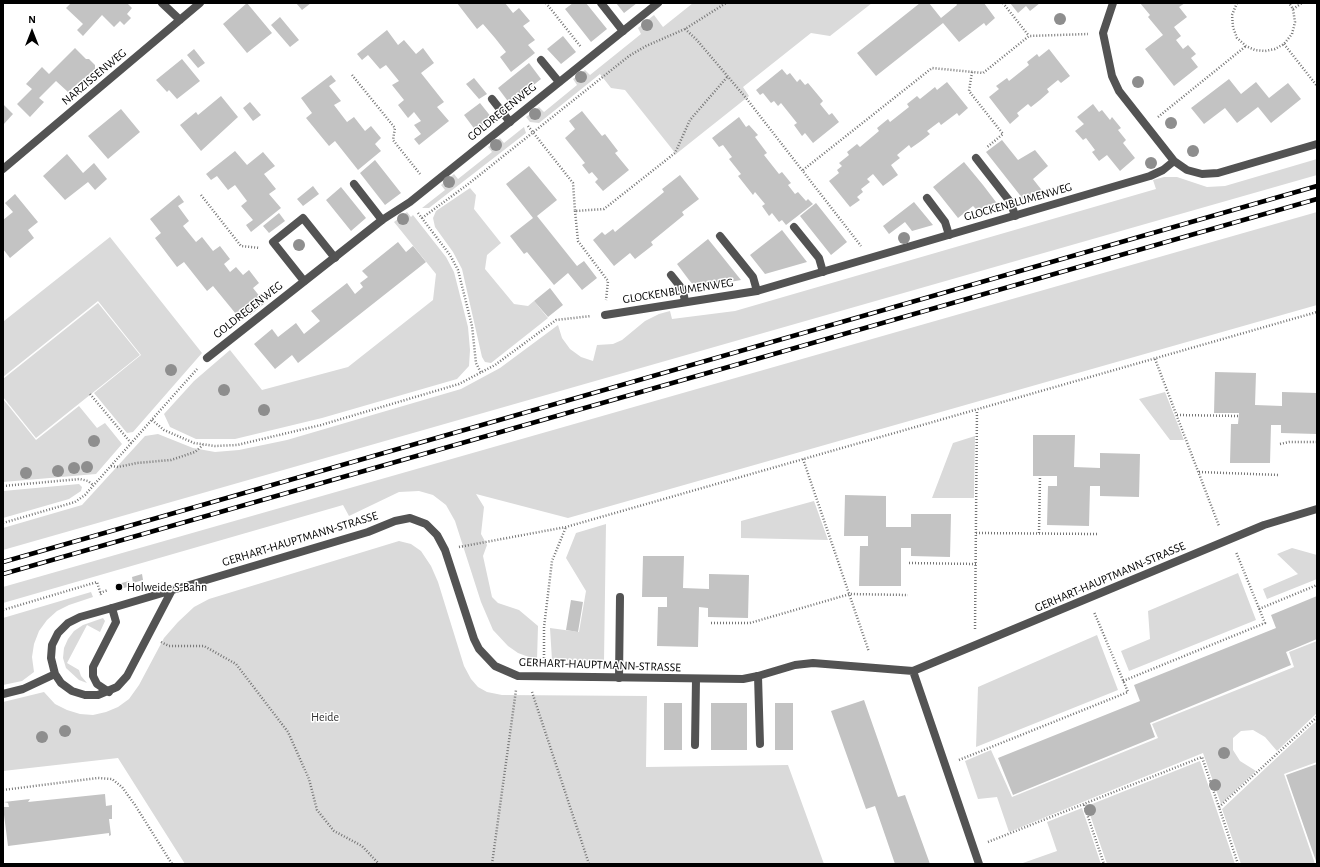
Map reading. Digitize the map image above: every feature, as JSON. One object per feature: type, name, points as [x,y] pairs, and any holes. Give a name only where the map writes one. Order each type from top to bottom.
[{"type":"street","points":[[162,3],[180,20]]},
{"type":"street","name":"NARZISSENWEG","points":[[3,169],[200,3]]},
{"type":"street","points":[[601,3],[623,31]]},
{"type":"street","points":[[1113,3],[1103,33],[1112,76],[1119,91],[1174,161],[1187,170],[1202,174],[1218,173],[1317,144]]},
{"type":"street","name":"GOLDREGENWEG","points":[[207,358],[382,220],[410,202],[656,4]]},
{"type":"street","points":[[542,60],[559,82]]},
{"type":"street","points":[[492,100],[510,122]]},
{"type":"street","points":[[976,158],[1011,203],[1015,216]]},
{"type":"street","name":"GLOCKENBLUMENWEG","points":[[605,315],[757,291],[1150,176],[1163,170],[1174,161]]},
{"type":"street","points":[[354,184],[382,220]]},
{"type":"street","points":[[927,198],[945,222],[949,235]]},
{"type":"street","points":[[304,281],[273,242],[303,218],[335,258]]},
{"type":"street","points":[[794,227],[819,258],[823,272]]},
{"type":"street","points":[[720,236],[753,277],[757,291]]},
{"type":"street","points":[[671,275],[683,290],[685,302]]},
{"type":"street","name":"GERHART-HAUPTMANN-STRASSE","points":[[55,674],[51,658],[52,645],[58,633],[68,623],[109,609],[368,532],[395,521],[410,518],[426,524],[437,535],[445,550],[474,639],[479,649],[495,666],[518,676],[532,677],[696,680],[743,679],[795,665],[813,663],[914,671],[1264,526],[1317,509]]},
{"type":"street","points":[[3,694],[24,689],[55,674],[61,683],[72,691],[85,695],[98,695],[109,692],[127,676],[172,590]]},
{"type":"street","points":[[619,678],[620,598]]},
{"type":"street","points":[[109,609],[116,622],[93,667],[93,676],[97,684],[109,692]]},
{"type":"street","points":[[914,671],[979,864]]},
{"type":"street","points":[[758,676],[760,744]]},
{"type":"street","points":[[695,745],[696,680]]},
{"type":"path","points":[[546,3],[590,58]]},
{"type":"path","points":[[1003,3],[1029,36]]},
{"type":"path","points":[[1237,3],[1232,15],[1232,27],[1238,38],[1246,46],[1255,50],[1265,51],[1275,49],[1284,44],[1292,34],[1295,22],[1293,9],[1289,3]]},
{"type":"path","points":[[1293,9],[1302,3]]},
{"type":"path","points":[[422,218],[467,185],[629,56],[646,46],[685,29],[724,4]]},
{"type":"path","points":[[685,29],[696,39],[728,76],[803,170],[814,187],[861,246],[865,259]]},
{"type":"path","points":[[803,170],[932,68],[983,73],[1029,36],[1103,33]]},
{"type":"path","points":[[1284,44],[1317,86]]},
{"type":"path","points":[[1147,126],[1246,46]]},
{"type":"path","points":[[972,72],[969,91],[1003,134],[976,158]]},
{"type":"path","points":[[352,75],[395,128],[393,140],[430,186]]},
{"type":"path","points":[[575,211],[604,209],[675,152],[690,120],[728,76]]},
{"type":"path","name":"GLOCKENBLUMENWEG","points":[[519,114],[573,183],[578,241],[608,280],[605,315]]},
{"type":"path","points":[[201,195],[241,246],[259,248],[273,242]]},
{"type":"path","points":[[410,202],[450,255],[458,270],[472,326],[476,363],[480,373]]},
{"type":"path","points":[[445,550],[566,527],[1317,312]]},
{"type":"path","points":[[152,420],[164,430],[194,443],[204,445],[237,445],[320,425],[460,384],[495,365],[556,320],[605,315]]},
{"type":"path","points":[[3,523],[75,502],[111,466],[207,358]]},
{"type":"path","points":[[1123,681],[1265,623],[1199,472],[1155,359]]},
{"type":"path","points":[[90,394],[131,444]]},
{"type":"path","points":[[975,646],[977,410]]},
{"type":"path","points":[[1177,415],[1238,416]]},
{"type":"path","points":[[1280,444],[1289,442],[1317,442]]},
{"type":"path","points":[[111,466],[118,467],[137,463],[171,460],[195,452],[204,445]]},
{"type":"path","points":[[803,459],[874,668]]},
{"type":"path","points":[[1199,472],[1279,475]]},
{"type":"path","points":[[1039,533],[1040,476]]},
{"type":"path","points":[[3,486],[80,479],[88,481],[93,485]]},
{"type":"path","points":[[544,677],[544,627],[552,561],[566,527]]},
{"type":"path","points":[[976,532],[1097,534]]},
{"type":"path","points":[[909,563],[976,564]]},
{"type":"path","points":[[3,610],[97,582],[100,593],[109,609]]},
{"type":"path","points":[[1259,609],[1317,585]]},
{"type":"path","points":[[100,593],[108,590]]},
{"type":"path","points":[[711,623],[750,623],[850,594],[908,595]]},
{"type":"path","points":[[946,766],[1128,692],[1089,599]]},
{"type":"path","points":[[148,635],[169,646],[204,646],[236,664],[288,732],[309,778],[317,810],[334,831],[362,846],[379,864]]},
{"type":"path","points":[[492,864],[518,676]]},
{"type":"path","points":[[532,677],[532,696],[589,864]]},
{"type":"path","points":[[1219,807],[1317,716]]},
{"type":"path","points":[[973,847],[1010,835],[1202,757],[1238,864]]},
{"type":"path","points":[[3,790],[98,778],[112,778],[122,787],[136,805],[172,864]]},
{"type":"path","points":[[1084,804],[1104,864]]},
{"type":"green space","points":[[693,3],[872,3],[830,36],[811,33],[743,87],[749,96],[676,154],[625,90],[611,88],[600,74],[539,123],[530,122],[526,117],[539,107],[544,112],[577,85],[573,79],[585,70],[590,75],[641,34],[638,28],[654,15],[663,27]]},
{"type":"green space","points":[[524,127],[526,133],[429,208],[422,208],[445,190],[441,185],[454,174],[458,179],[492,152],[488,147],[500,138],[504,143]]},
{"type":"green space","points":[[1317,159],[1317,175],[3,550],[3,528],[82,505],[145,436],[158,434],[193,448],[215,452],[239,450],[287,440],[461,389],[500,368],[558,325],[562,338],[570,349],[581,357],[593,361],[597,345],[613,344],[622,340],[645,321],[659,314],[670,311],[672,319],[735,311],[1156,189],[1153,180],[1164,177],[1177,177],[1207,187],[1225,186]]},
{"type":"green space","points":[[470,188],[476,195],[474,209],[501,243],[487,255],[485,269],[514,304],[528,306],[534,301],[548,318],[491,363],[485,362],[482,357],[462,269],[453,252],[435,227],[433,218],[436,211]]},
{"type":"green space","points":[[407,212],[411,217],[413,215],[446,257],[454,272],[468,327],[470,350],[469,366],[457,379],[322,418],[235,439],[196,439],[170,427],[164,414],[194,381],[230,350],[262,390],[348,367],[433,300],[436,274],[394,222]]},
{"type":"green space","points":[[1317,212],[1317,305],[568,518],[476,494],[484,507],[481,534],[487,545],[483,556],[492,597],[498,603],[519,610],[538,626],[537,660],[518,653],[508,646],[493,630],[481,602],[455,521],[446,505],[433,495],[419,491],[399,492],[349,516],[343,505],[3,603],[3,587]]},
{"type":"green space","points":[[110,237],[202,353],[133,432],[127,433],[94,393],[141,355],[98,301],[3,377],[4,321]]},
{"type":"green space","points":[[98,303],[140,355],[36,438],[3,397],[3,379]]},
{"type":"green space","points":[[1165,392],[1184,440],[1170,440],[1139,399]]},
{"type":"green space","points":[[3,399],[36,440],[79,406],[97,428],[105,423],[122,444],[96,474],[3,482]]},
{"type":"green space","points":[[975,436],[974,498],[932,498],[953,443]]},
{"type":"green space","points":[[79,484],[82,487],[81,491],[69,499],[3,518],[3,491]]},
{"type":"green space","points":[[814,501],[828,540],[741,538],[741,521]]},
{"type":"green space","points":[[606,524],[604,661],[552,660],[550,628],[579,632],[586,591],[566,558],[576,533]]},
{"type":"green space","name":"Heide","points":[[399,541],[411,544],[421,551],[431,566],[438,582],[464,666],[471,679],[478,687],[487,692],[502,695],[647,696],[646,767],[788,765],[824,864],[185,864],[118,758],[3,771],[3,702],[44,692],[55,704],[67,710],[80,714],[93,715],[106,712],[118,707],[129,699],[139,685],[164,638],[194,607],[209,599]]},
{"type":"green space","points":[[1292,548],[1317,555],[1317,579],[1267,599],[1263,589],[1298,574],[1277,554]]},
{"type":"green space","points":[[1238,573],[1256,620],[1129,671],[1121,651],[1150,639],[1148,611]]},
{"type":"green space","points":[[91,592],[93,597],[69,605],[57,611],[47,620],[39,631],[34,644],[32,657],[34,672],[22,681],[3,685],[3,618]]},
{"type":"green space","points":[[103,618],[105,621],[100,632],[87,625],[67,663],[79,670],[81,676],[87,683],[79,680],[66,668],[63,658],[64,648],[74,631],[83,625]]},
{"type":"green space","points":[[1097,635],[1118,690],[976,747],[978,687]]},
{"type":"green space","points":[[1317,641],[1317,713],[1277,751],[1265,737],[1253,730],[1241,731],[1233,738],[1233,750],[1240,761],[1256,771],[1221,804],[1203,753],[1009,832],[997,797],[978,799],[965,761],[991,750],[1012,797],[1158,738],[1152,724],[1294,667],[1289,652]]},
{"type":"green space","points":[[1317,722],[1317,762],[1284,774],[1315,864],[1241,864],[1222,809],[1314,723]]},
{"type":"green space","points":[[1200,761],[1235,864],[1107,864],[1087,806]]},
{"type":"green space","points":[[1082,808],[1101,864],[1020,864],[1057,851],[1047,822]]},
{"type":"building","points":[[71,3],[127,3],[132,8],[127,14],[131,18],[124,25],[120,21],[114,27],[102,15],[83,36],[77,30],[83,24],[66,8]]},
{"type":"building","points":[[247,3],[272,33],[247,53],[223,24]]},
{"type":"building","points":[[296,3],[311,3],[302,10]]},
{"type":"building","points":[[457,3],[505,3],[513,13],[519,8],[530,21],[523,26],[535,40],[528,45],[535,53],[511,72],[500,57],[506,52],[483,24],[477,29]]},
{"type":"building","points":[[573,3],[586,3],[607,29],[591,42],[565,9]]},
{"type":"building","points":[[616,3],[637,3],[624,13]]},
{"type":"building","points":[[920,3],[929,3],[941,18],[957,5],[956,3],[984,3],[995,18],[986,26],[984,23],[959,42],[943,23],[876,76],[857,53]]},
{"type":"building","points":[[1010,3],[1040,3],[1030,11],[1026,6],[1018,13]]},
{"type":"building","points":[[1140,3],[1185,3],[1179,7],[1187,17],[1174,27],[1181,36],[1176,40],[1183,49],[1188,45],[1196,54],[1191,58],[1198,67],[1174,86],[1145,49],[1163,35],[1148,17],[1150,15]]},
{"type":"building","points":[[280,17],[299,40],[290,47],[271,25]]},
{"type":"building","points":[[387,30],[398,45],[404,40],[416,54],[423,48],[434,63],[421,73],[444,102],[437,107],[449,121],[419,145],[414,139],[421,134],[414,125],[421,121],[414,112],[408,118],[398,105],[404,100],[392,85],[399,81],[386,65],[380,69],[368,55],[362,60],[357,54]]},
{"type":"building","points":[[563,36],[576,52],[561,64],[547,49]]},
{"type":"building","points":[[75,48],[86,59],[89,59],[95,65],[95,69],[68,92],[56,81],[39,98],[44,102],[30,117],[17,104],[32,89],[26,84],[42,67],[49,74]]},
{"type":"building","points":[[194,49],[205,63],[198,68],[187,55]]},
{"type":"building","points":[[1049,49],[1070,76],[1061,83],[1058,80],[1047,89],[1049,92],[1031,107],[1028,104],[1017,113],[1019,116],[1010,124],[989,97],[999,89],[996,86],[1007,78],[1009,81],[1029,65],[1027,62],[1037,54],[1039,57]]},
{"type":"building","points":[[182,59],[200,81],[177,99],[169,90],[167,92],[156,80]]},
{"type":"building","points":[[529,63],[541,79],[510,104],[498,88]]},
{"type":"building","points":[[782,69],[787,75],[790,73],[797,82],[800,79],[805,85],[808,83],[823,101],[820,104],[829,115],[832,113],[839,122],[813,143],[805,133],[802,136],[794,125],[797,123],[781,103],[778,106],[774,101],[771,103],[763,93],[760,95],[756,90]]},
{"type":"building","points":[[331,75],[336,81],[329,86],[341,101],[334,105],[347,122],[354,117],[365,131],[371,126],[381,138],[375,144],[381,151],[358,170],[335,141],[329,146],[306,118],[312,113],[301,98]]},
{"type":"building","points":[[474,78],[487,94],[479,99],[466,84]]},
{"type":"building","points":[[1229,79],[1241,94],[1256,82],[1269,98],[1288,83],[1301,99],[1271,123],[1258,107],[1237,123],[1225,108],[1204,124],[1191,108]]},
{"type":"building","points":[[947,82],[968,108],[959,116],[957,113],[941,125],[939,122],[927,131],[930,134],[911,148],[909,145],[897,155],[900,158],[891,165],[898,175],[883,186],[873,174],[867,179],[870,182],[861,189],[863,192],[857,197],[860,200],[850,207],[829,181],[839,173],[837,170],[842,166],[839,163],[849,155],[847,152],[857,144],[860,147],[879,131],[877,128],[888,119],[890,122],[909,107],[907,104],[917,96],[920,99],[935,87],[937,90]]},
{"type":"building","points":[[221,96],[238,117],[201,151],[180,125],[196,112],[198,115]]},
{"type":"building","points":[[250,102],[261,115],[253,121],[243,108]]},
{"type":"building","points":[[480,103],[492,118],[476,131],[464,115]]},
{"type":"building","points":[[3,104],[13,114],[3,125]]},
{"type":"building","points":[[1093,104],[1099,112],[1102,110],[1110,120],[1112,117],[1121,128],[1118,130],[1126,140],[1123,143],[1135,158],[1120,171],[1107,155],[1099,161],[1092,152],[1095,150],[1086,138],[1083,140],[1075,131],[1084,124],[1077,117]]},
{"type":"building","points":[[121,109],[140,132],[108,159],[88,136]]},
{"type":"building","points":[[582,111],[602,136],[605,134],[618,151],[615,153],[629,170],[603,191],[595,182],[598,179],[592,172],[589,174],[582,165],[585,163],[565,138],[575,129],[569,121]]},
{"type":"building","points":[[739,117],[746,127],[749,125],[758,135],[755,137],[767,153],[764,155],[779,174],[782,172],[791,183],[788,185],[795,194],[798,192],[806,201],[808,199],[813,204],[786,225],[782,220],[779,222],[772,213],[769,216],[762,206],[765,204],[755,192],[753,195],[738,176],[741,174],[729,159],[732,157],[723,145],[719,147],[712,138]]},
{"type":"building","points":[[1002,140],[1018,160],[1035,150],[1048,166],[1033,179],[1044,193],[1023,199],[986,152]]},
{"type":"building","points":[[235,151],[247,165],[263,152],[275,166],[264,174],[276,189],[269,194],[281,208],[251,232],[246,225],[253,220],[241,206],[247,201],[235,185],[228,190],[217,176],[211,180],[206,174]]},
{"type":"building","points":[[67,154],[83,173],[94,163],[107,179],[95,190],[88,182],[65,200],[43,176]]},
{"type":"building","points":[[375,160],[401,193],[385,205],[360,173]]},
{"type":"building","points":[[964,162],[999,206],[979,212],[973,206],[958,218],[933,187]]},
{"type":"building","points":[[529,166],[557,200],[537,216],[577,266],[584,261],[597,278],[582,290],[568,273],[554,285],[527,252],[524,254],[510,236],[533,218],[506,184]]},
{"type":"building","points":[[680,175],[699,199],[682,212],[684,215],[651,242],[653,245],[635,259],[630,253],[614,266],[593,240],[602,232],[605,235],[613,229],[615,232],[664,192],[662,189]]},
{"type":"building","points":[[313,186],[319,194],[303,206],[297,199]]},
{"type":"building","points":[[341,187],[366,218],[351,231],[326,200]]},
{"type":"building","points":[[15,194],[38,222],[28,230],[34,238],[10,258],[3,249],[3,220],[13,212],[5,203]]},
{"type":"building","points":[[179,195],[184,202],[178,206],[189,221],[183,226],[196,242],[202,237],[213,251],[220,246],[230,259],[224,264],[230,272],[236,267],[243,275],[249,270],[259,283],[253,288],[265,303],[250,315],[244,308],[236,314],[213,286],[207,291],[184,262],[177,267],[155,238],[161,233],[150,219]]},
{"type":"building","points":[[914,202],[933,225],[912,231],[905,222],[889,234],[883,226]]},
{"type":"building","points":[[816,203],[847,242],[831,255],[800,216]]},
{"type":"building","points":[[279,213],[285,221],[269,233],[263,226]]},
{"type":"building","points":[[782,230],[807,262],[765,274],[750,255]]},
{"type":"building","points":[[708,239],[741,280],[696,288],[689,280],[677,264]]},
{"type":"building","points":[[398,242],[406,252],[413,246],[426,262],[298,363],[292,355],[275,369],[254,344],[272,329],[278,337],[296,323],[304,334],[320,321],[311,311],[347,283],[355,294],[363,287],[360,283],[368,277],[362,271]]},
{"type":"building","points":[[550,288],[563,305],[548,317],[534,301]]},
{"type":"building","points":[[1215,372],[1256,373],[1255,405],[1282,406],[1282,392],[1317,393],[1317,434],[1281,433],[1281,425],[1271,425],[1270,463],[1230,463],[1231,424],[1238,424],[1239,413],[1214,413]]},
{"type":"building","points":[[1033,435],[1075,435],[1074,467],[1100,468],[1100,453],[1140,454],[1139,497],[1100,496],[1100,486],[1090,486],[1089,526],[1047,525],[1048,486],[1057,486],[1057,476],[1033,476]]},
{"type":"building","points":[[845,495],[886,496],[886,527],[911,527],[911,514],[951,514],[950,557],[911,556],[911,548],[901,548],[901,586],[859,586],[860,546],[868,546],[868,536],[844,536]]},
{"type":"building","points":[[643,556],[684,556],[683,588],[709,589],[709,574],[749,575],[748,618],[708,617],[708,608],[699,607],[698,647],[657,646],[658,607],[667,607],[667,597],[642,597]]},
{"type":"building","points":[[142,574],[143,580],[133,583],[132,577]]},
{"type":"building","points":[[129,581],[131,586],[120,589],[118,584]]},
{"type":"building","points":[[1317,596],[1317,639],[1286,652],[1291,665],[1150,723],[1155,737],[1013,795],[998,758],[1140,701],[1134,685],[1276,628],[1271,615]]},
{"type":"building","points":[[571,600],[583,602],[578,632],[566,630]]},
{"type":"building","points":[[864,700],[898,797],[905,795],[930,864],[895,864],[875,806],[866,809],[831,711]]},
{"type":"building","points":[[664,703],[682,703],[682,750],[664,750]]},
{"type":"building","points":[[711,703],[747,703],[747,750],[711,750]]},
{"type":"building","points":[[775,703],[793,703],[793,750],[775,750]]},
{"type":"building","points":[[1317,764],[1317,864],[1286,775]]},
{"type":"building","points":[[105,794],[106,806],[112,805],[112,819],[109,819],[111,835],[109,836],[109,833],[8,846],[3,807],[9,807],[8,803],[4,802],[30,799],[28,802]]},
{"type":"railway","points":[[3,562],[1317,186]]},
{"type":"railway","points":[[3,574],[1317,199]]},
{"type":"place","name":"Holweide S-Bahn","points":[[119,587]]}]
